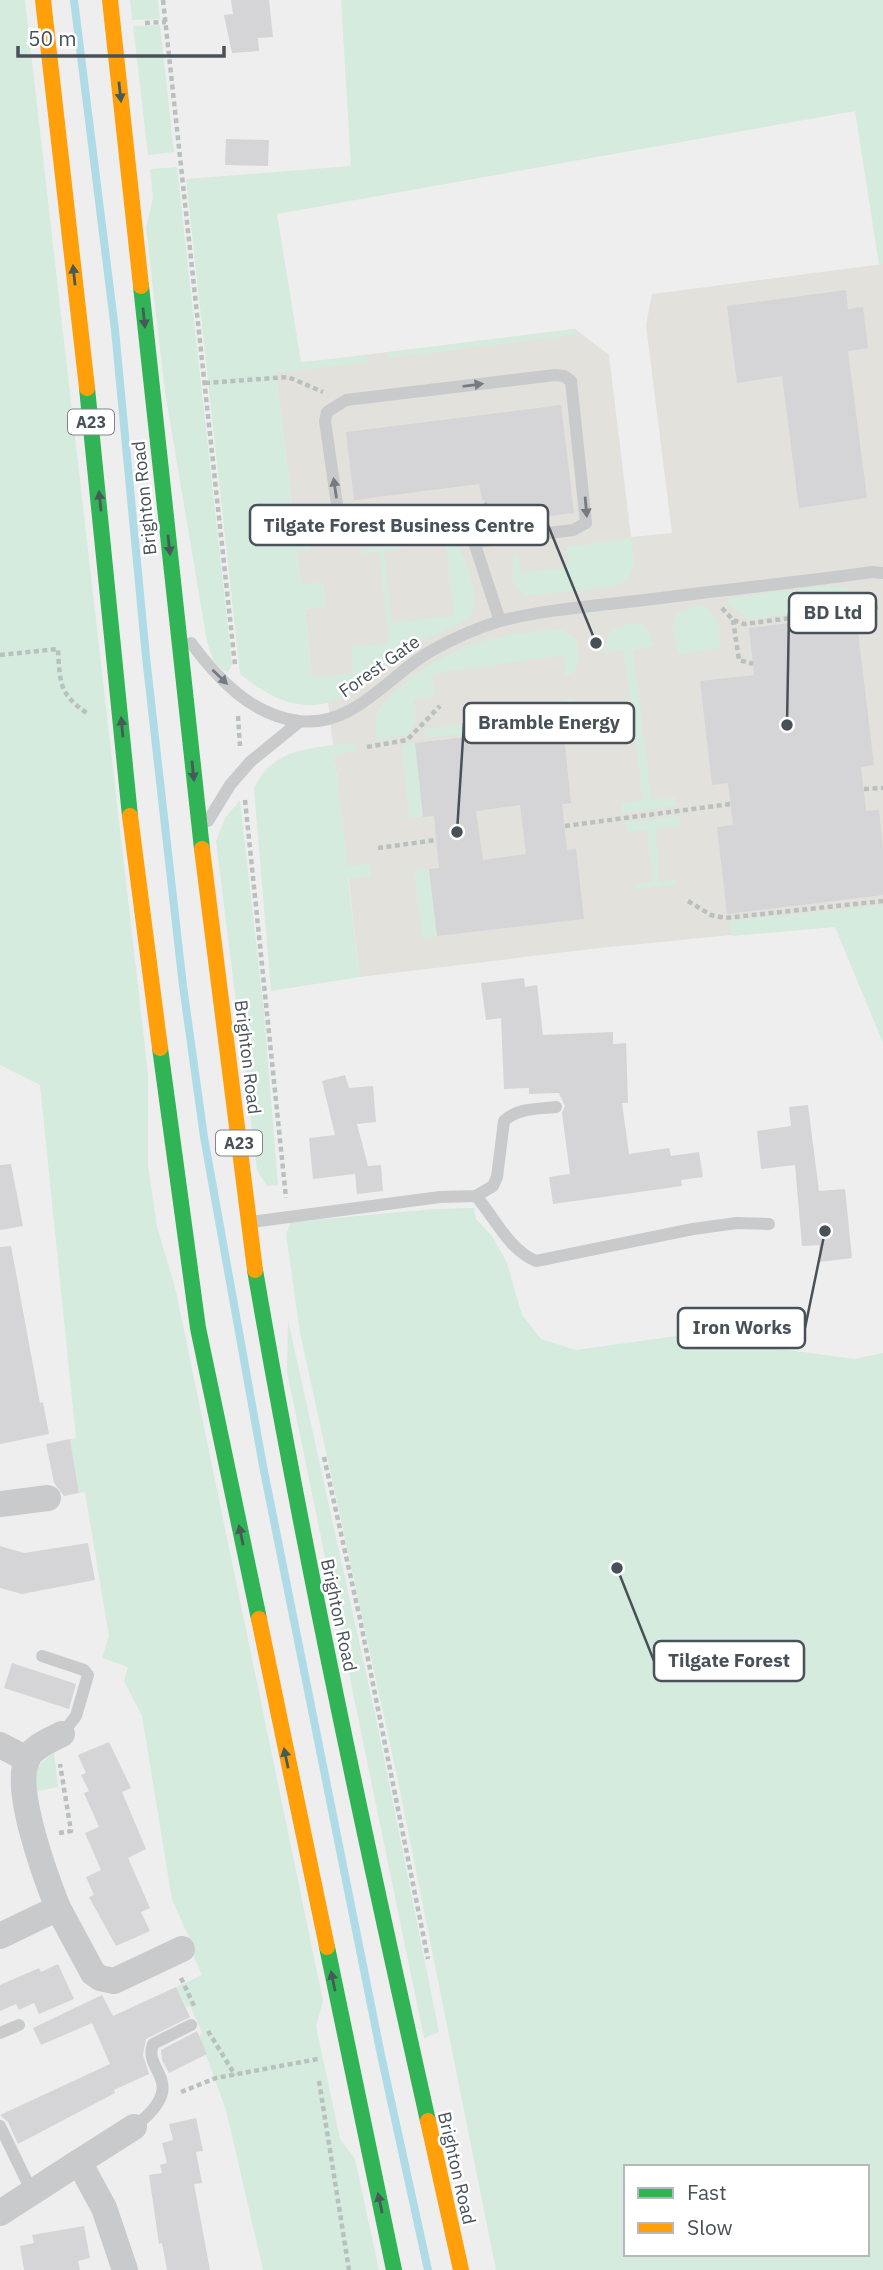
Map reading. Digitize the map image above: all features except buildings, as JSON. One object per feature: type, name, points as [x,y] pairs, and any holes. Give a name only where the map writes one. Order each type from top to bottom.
[{"type":"main road","name":"A23","points":[[43,0],[110,596],[133,844],[198,1328],[394,2270]]},
{"type":"main road","name":"Brighton Road","points":[[110,0],[200,834],[247,1222],[296,1505],[410,2051],[461,2270]]},
{"type":"street","points":[[0,1504],[48,1498]]},
{"type":"street","points":[[61,1734],[37,1748],[27,1759],[23,1777],[31,1824],[58,1908],[93,1973],[100,1978],[114,1980],[182,1949]]},
{"type":"street","points":[[0,1745],[27,1759]]},
{"type":"street","points":[[0,1937],[58,1908]]},
{"type":"street","points":[[0,2213],[134,2127]]},
{"type":"street","points":[[79,2162],[104,2208],[125,2270]]},
{"type":"lane","points":[[474,542],[572,530],[586,523],[571,381],[564,376],[555,375],[346,400],[334,405],[327,412],[325,421],[342,540],[449,527],[460,529],[474,542],[500,621]]},
{"type":"lane","name":"Forest Gate","points":[[299,722],[344,712],[366,701],[431,651],[500,621],[584,607],[872,572],[883,573]]},
{"type":"lane","points":[[177,624],[219,679],[264,710],[299,722]]},
{"type":"lane","points":[[200,834],[242,771],[299,722]]},
{"type":"lane","points":[[247,1222],[476,1196],[493,1186],[497,1177],[504,1121],[510,1115],[523,1111],[555,1107]]},
{"type":"lane","points":[[476,1196],[494,1216],[506,1238],[522,1255],[536,1261],[693,1229],[737,1223],[769,1224]]},
{"type":"lane","points":[[42,1656],[84,1670],[88,1675],[76,1716],[61,1734]]},
{"type":"lane","points":[[0,2033],[19,2025]]},
{"type":"lane","points":[[134,2127],[155,2106],[163,2091],[160,2072],[151,2048],[191,2025]]},
{"type":"lane","points":[[0,2126],[32,2192]]},
{"type":"path","points":[[163,0],[239,694],[242,771],[286,1200],[279,1218]]},
{"type":"path","points":[[153,22],[166,22]]},
{"type":"path","points":[[205,383],[288,377],[325,393],[334,405]]},
{"type":"path","points":[[712,593],[733,620],[739,660],[753,664]]},
{"type":"path","points":[[733,620],[744,624],[878,607]]},
{"type":"path","points":[[0,655],[58,649],[60,681],[67,699],[91,716]]},
{"type":"path","points":[[367,747],[407,740],[440,706]]},
{"type":"path","points":[[863,789],[883,788]]},
{"type":"path","points":[[565,826],[730,804]]},
{"type":"path","points":[[378,848],[436,841]]},
{"type":"path","points":[[688,901],[711,915],[725,918],[883,901]]},
{"type":"path","points":[[323,1456],[360,1619],[431,1973]]},
{"type":"path","points":[[163,2091],[180,2092],[216,2078],[317,2059],[320,2103],[349,2270]]},
{"type":"shaded area","points":[[883,264],[883,920],[600,948],[360,977],[328,702],[312,678],[305,609],[325,606],[323,583],[301,585],[297,551],[310,549],[307,520],[294,521],[275,366],[575,329],[609,355],[631,537],[672,533],[646,325],[652,294]]},
{"type":"green space","points":[[0,0],[25,0],[148,1074],[148,1165],[157,1227],[175,1287],[323,2001],[316,2026],[340,2139],[355,2159],[379,2270],[263,2270],[226,2110],[199,2036],[202,2033],[190,2006],[186,2007],[176,1987],[202,1975],[192,1953],[195,1950],[172,1900],[142,1716],[124,1681],[128,1667],[102,1658],[109,1636],[85,1492],[79,1493],[70,1439],[76,1438],[40,1085],[0,1065]]},
{"type":"green space","points":[[130,0],[158,0],[160,19],[132,20]]},
{"type":"green space","points":[[341,0],[883,0],[883,264],[879,264],[855,111],[277,214],[301,362],[368,356],[368,362],[276,373],[294,521],[307,520],[310,550],[297,551],[301,584],[323,582],[326,606],[305,609],[312,678],[353,673],[351,647],[389,643],[379,552],[358,554],[358,550],[400,545],[401,549],[384,551],[392,623],[454,616],[446,544],[424,546],[424,542],[445,540],[457,546],[467,564],[474,597],[471,614],[467,619],[410,646],[352,693],[319,705],[303,705],[272,695],[240,674],[186,179],[351,166]]},
{"type":"green space","points":[[160,25],[174,152],[148,155],[133,26]]},
{"type":"green space","points":[[177,167],[232,664],[228,672],[217,664],[207,642],[165,392],[146,228],[153,198],[150,169]]},
{"type":"green space","points":[[575,329],[581,334],[388,358],[388,352]]},
{"type":"green space","points":[[631,538],[634,560],[632,572],[617,586],[525,596],[514,584],[512,558],[518,553],[521,574],[568,567],[566,547]]},
{"type":"green space","points":[[832,585],[847,588],[863,604],[749,620],[728,604],[729,598]]},
{"type":"green space","points":[[700,604],[715,617],[720,648],[678,654],[673,625],[677,614]]},
{"type":"green space","points":[[630,623],[643,624],[649,631],[653,646],[633,650],[651,800],[675,797],[677,806],[622,813],[622,804],[643,800],[624,651],[603,653],[610,631]]},
{"type":"green space","points":[[552,629],[562,630],[576,638],[579,656],[574,672],[566,676],[563,655],[432,674],[434,696],[413,699],[416,722],[408,735],[376,740],[378,714],[386,700],[398,688],[441,658],[492,639]]},
{"type":"green space","points":[[571,697],[584,706],[592,737],[564,740],[554,727],[552,713],[555,703]]},
{"type":"green space","points":[[534,704],[537,725],[426,738],[425,729],[516,717],[515,706]]},
{"type":"green space","points":[[356,743],[356,751],[334,755],[348,866],[370,864],[371,876],[348,879],[360,977],[271,991],[254,789],[271,765],[283,757],[311,748]]},
{"type":"green space","points":[[415,743],[423,817],[410,818],[401,746]]},
{"type":"green space","points":[[240,800],[264,1012],[278,1185],[267,1186],[257,1170],[216,841],[225,818]]},
{"type":"green space","points":[[678,816],[679,826],[655,829],[660,882],[676,880],[676,885],[636,889],[636,884],[653,881],[647,830],[627,832],[625,822]]},
{"type":"green space","points":[[429,869],[437,936],[423,939],[414,870]]},
{"type":"green space","points":[[883,905],[883,1043],[835,927],[732,936],[729,921]]},
{"type":"green space","points":[[474,1208],[476,1219],[492,1236],[507,1263],[522,1315],[541,1339],[576,1350],[748,1326],[750,1345],[854,1359],[883,1353],[883,2270],[496,2270],[397,1776],[300,1333],[286,1234],[291,1222]]},
{"type":"green space","points":[[288,1320],[376,1718],[439,2032],[424,2038],[287,1372]]},
{"type":"green space","points":[[54,1752],[58,1787],[35,1792],[35,1769]]},
{"type":"waterway","points":[[74,0],[115,330],[146,657],[183,986],[204,1137],[263,1466],[381,2055],[428,2270]]},
{"type":"traffic: fast","points":[[141,286],[202,849]]},
{"type":"traffic: fast","points":[[87,388],[130,816]]},
{"type":"traffic: fast","points":[[160,1048],[198,1328],[259,1619]]},
{"type":"traffic: fast","points":[[255,1270],[336,1697],[428,2121]]},
{"type":"traffic: fast","points":[[327,1947],[394,2270]]},
{"type":"traffic: slow","points":[[43,0],[87,388]]},
{"type":"traffic: slow","points":[[110,0],[141,286]]},
{"type":"traffic: slow","points":[[130,816],[160,1048]]},
{"type":"traffic: slow","points":[[202,849],[255,1270]]},
{"type":"traffic: slow","points":[[259,1619],[327,1947]]},
{"type":"traffic: slow","points":[[428,2121],[461,2270]]},
{"type":"place","name":"Tilgate Forest Business Centre","points":[[596,643]]},
{"type":"place","name":"BD Ltd","points":[[787,725]]},
{"type":"place","name":"Bramble Energy","points":[[457,832]]},
{"type":"place","name":"Iron Works","points":[[825,1231]]},
{"type":"place","name":"Tilgate Forest","points":[[617,1568]]}]
